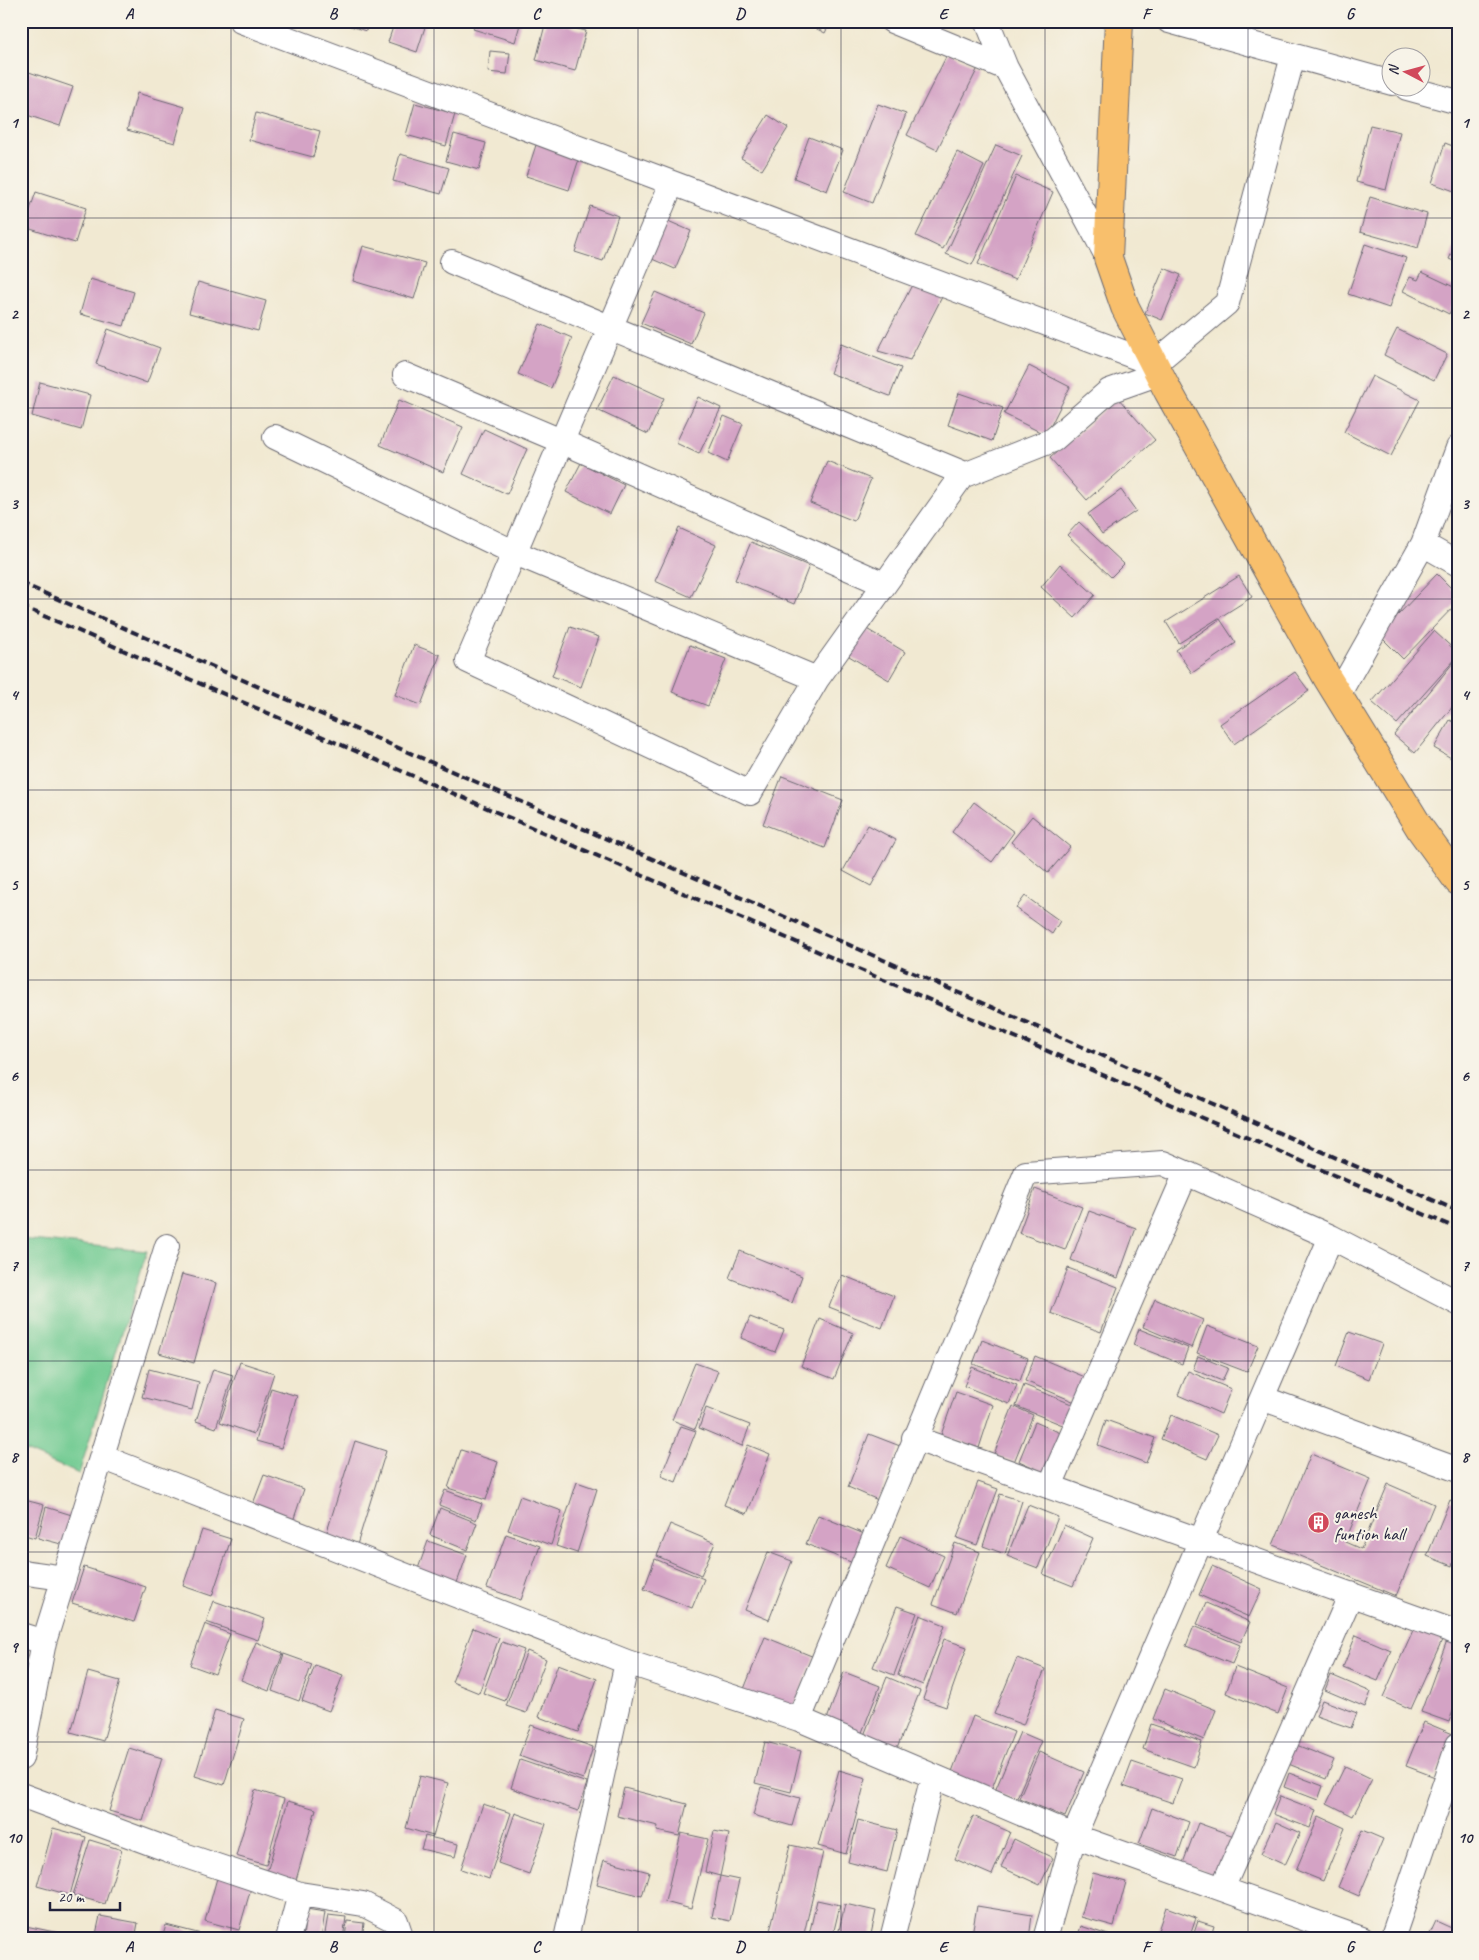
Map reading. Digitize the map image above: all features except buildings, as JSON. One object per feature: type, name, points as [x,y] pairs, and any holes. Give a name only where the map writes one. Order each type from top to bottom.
[{"type":"main road","points":[[1119,21],[1108,258],[1125,307],[1338,695],[1421,830],[1458,881]]},
{"type":"street","points":[[240,21],[1157,368]]},
{"type":"street","points":[[892,21],[1006,68]]},
{"type":"street","points":[[987,21],[1006,68],[1108,258]]},
{"type":"street","points":[[1169,21],[1382,80]]},
{"type":"street","points":[[672,183],[468,661],[750,793],[817,678],[965,474],[1053,440],[1109,391],[1157,368],[1227,303],[1293,56]]},
{"type":"street","points":[[1432,95],[1458,102]]},
{"type":"street","points":[[452,262],[965,474]]},
{"type":"street","points":[[405,375],[561,441],[884,584]]},
{"type":"street","points":[[276,437],[513,552],[817,678]]},
{"type":"street","points":[[1338,695],[1423,544],[1458,448]]},
{"type":"street","points":[[1423,544],[1458,564]]},
{"type":"street","points":[[799,1719],[914,1438],[1026,1173],[1162,1163],[1330,1237],[1458,1303]]},
{"type":"street","points":[[1050,1486],[1186,1173]]},
{"type":"street","points":[[1045,1939],[1074,1836],[1330,1237]]},
{"type":"street","points":[[21,1758],[44,1642],[167,1246]]},
{"type":"street","points":[[1262,1398],[1458,1470]]},
{"type":"street","points":[[914,1438],[1201,1539],[1458,1633]]},
{"type":"street","points":[[102,1457],[627,1662],[799,1719],[1074,1836],[1222,1889],[1325,1933],[1362,1939]]},
{"type":"street","points":[[21,1572],[64,1578]]},
{"type":"street","points":[[1222,1889],[1351,1594]]},
{"type":"street","points":[[21,1635],[44,1642]]},
{"type":"street","points":[[566,1939],[627,1662]]},
{"type":"street","points":[[1392,1939],[1458,1745]]},
{"type":"street","points":[[892,1939],[932,1776]]},
{"type":"street","points":[[21,1795],[168,1850],[300,1894],[363,1904],[396,1921],[402,1939]]},
{"type":"street","points":[[288,1939],[300,1894]]},
{"type":"green space","points":[[21,1239],[147,1251],[79,1474],[21,1449]]},
{"type":"railway","points":[[21,583],[1458,1211]]},
{"type":"railway","points":[[21,606],[1458,1229]]},
{"type":"place","name":"ganesh funtion hall","points":[[1318,1523]]}]
